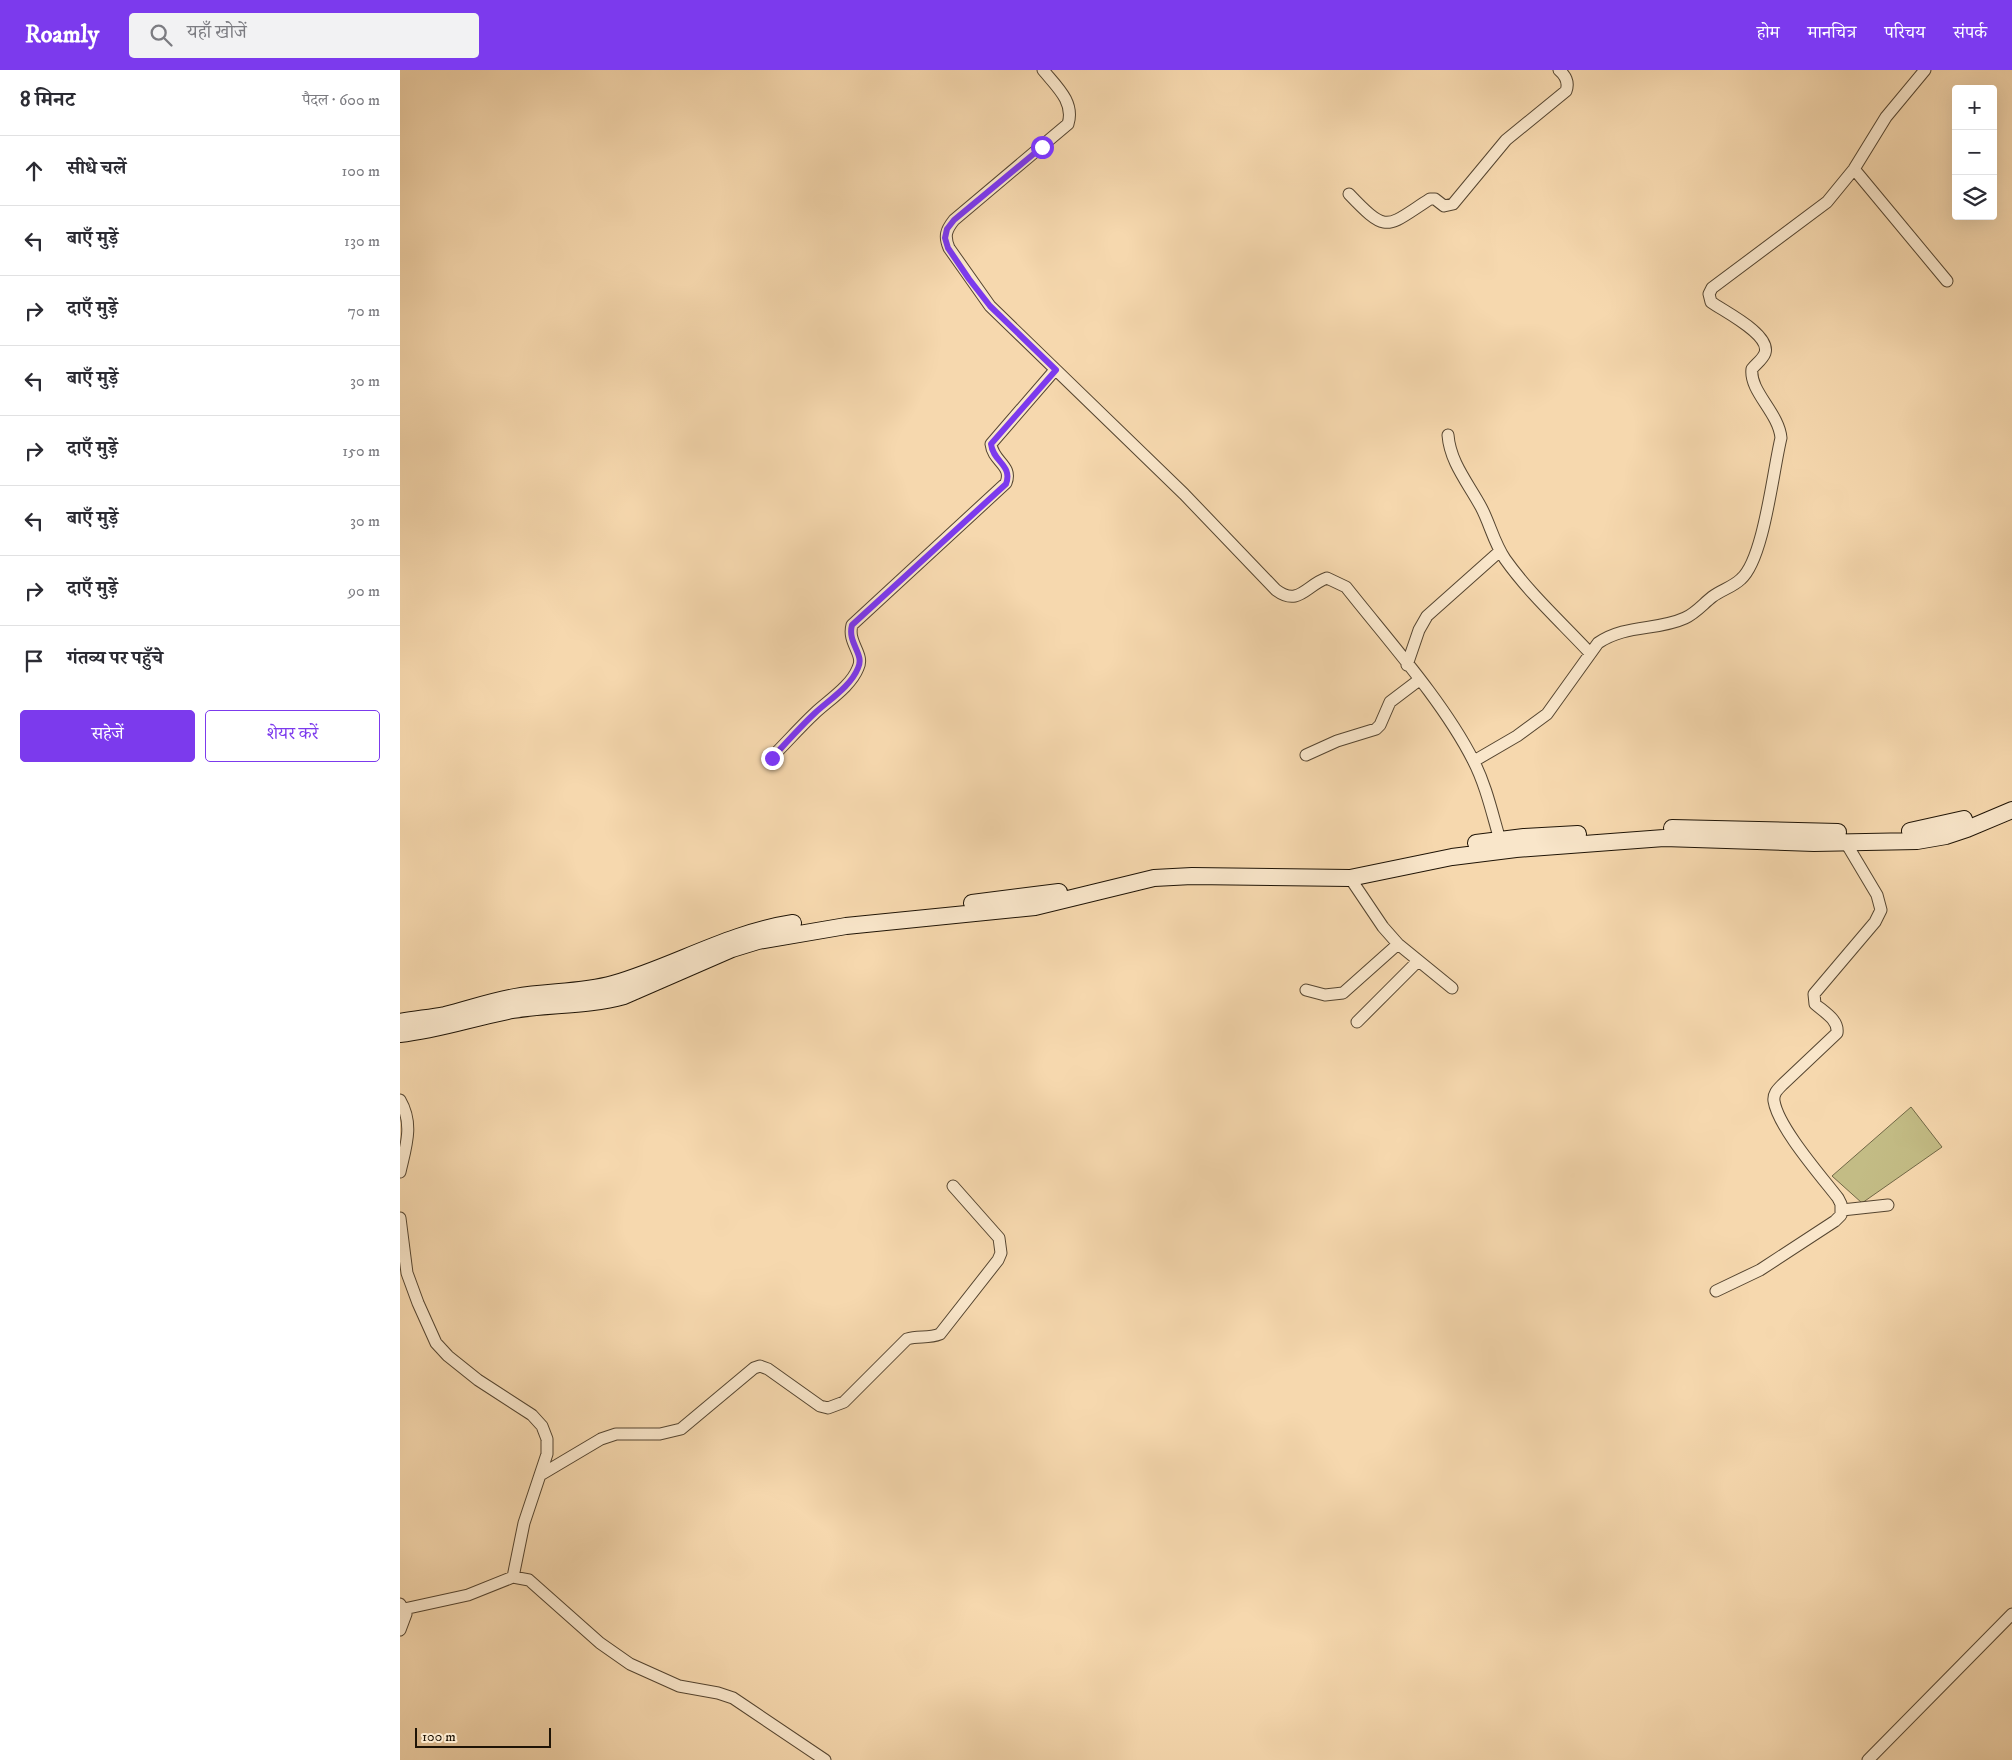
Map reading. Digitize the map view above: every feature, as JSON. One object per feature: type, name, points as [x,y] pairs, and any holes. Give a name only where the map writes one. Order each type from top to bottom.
[{"type":"street","points":[[1043,70],[1070,104],[1072,114],[1068,124],[954,220],[947,229],[945,238],[948,248],[979,293],[1184,494],[1276,590],[1283,595],[1296,597],[1327,578],[1340,582],[1346,587],[1419,680],[1474,761],[1500,840]]},
{"type":"street","points":[[1349,194],[1375,220],[1390,224],[1397,222],[1430,199],[1435,199],[1444,206],[1453,204],[1506,140],[1566,91],[1568,86],[1566,78],[1559,70]]},
{"type":"street","points":[[1474,761],[1517,736],[1547,714],[1590,652],[1610,635],[1684,619],[1713,596],[1741,580],[1750,567],[1769,497],[1781,438],[1780,428],[1753,381],[1752,369],[1764,355],[1763,343],[1744,322],[1711,302],[1709,294],[1712,288],[1827,202],[1854,169],[1878,128],[1925,70]]},
{"type":"street","points":[[1854,169],[1947,280]]},
{"type":"street","points":[[772,758],[844,686],[859,668],[860,659],[851,641],[852,625],[1006,484],[1009,476],[1008,468],[992,453],[991,444],[1056,370]]},
{"type":"street","points":[[1448,435],[1452,457],[1482,509],[1500,551],[1538,598],[1590,652]]},
{"type":"street","points":[[1407,665],[1419,630],[1427,616],[1500,551]]},
{"type":"street","points":[[1306,754],[1337,741],[1376,729],[1380,725],[1390,702],[1419,680]]},
{"type":"street","points":[[400,1022],[444,1015],[516,996],[592,989],[612,984],[637,976],[728,939],[792,923],[1052,894],[1154,870],[1239,867],[1335,870],[1460,845],[1500,840],[1657,828],[1728,828],[1826,832],[1911,831],[1952,823],[2012,798]]},
{"type":"street","points":[[400,1034],[443,1028],[524,1008],[609,1000],[638,991],[732,949],[786,935],[846,926],[1035,907],[1154,878],[1192,876],[1350,878],[1461,856],[1516,849],[1642,840],[1846,843],[1934,839],[1966,829],[2012,810]]},
{"type":"street","points":[[1842,1210],[1838,1198],[1781,1119],[1774,1100],[1775,1092],[1837,1033],[1838,1027],[1834,1021],[1815,1004],[1814,994],[1875,922],[1881,910],[1877,895],[1846,843]]},
{"type":"street","points":[[1350,878],[1383,928],[1417,962],[1452,988]]},
{"type":"street","points":[[1306,990],[1325,995],[1343,993],[1398,944]]},
{"type":"street","points":[[1357,1022],[1417,962]]},
{"type":"street","points":[[400,1100],[409,1123],[400,1172]]},
{"type":"street","points":[[542,1474],[602,1439],[616,1434],[660,1434],[681,1429],[754,1368],[760,1366],[768,1369],[820,1406],[828,1408],[844,1402],[907,1339],[915,1336],[931,1338],[940,1334],[998,1260],[1001,1253],[999,1238],[953,1186]]},
{"type":"street","points":[[1842,1210],[1888,1204]]},
{"type":"street","points":[[1716,1291],[1743,1280],[1767,1266],[1835,1221],[1842,1210]]},
{"type":"street","points":[[400,1218],[408,1273],[436,1343],[448,1356],[478,1380],[526,1411],[542,1426],[547,1439],[547,1454],[542,1474],[524,1523],[513,1577]]},
{"type":"street","points":[[400,1630],[404,1623],[402,1606],[468,1595],[513,1577],[529,1580],[600,1643],[630,1664],[678,1686],[733,1698],[825,1760]]},
{"type":"street","points":[[1868,1760],[2012,1614]]},
{"type":"shaded area","points":[[1911,1107],[1942,1147],[1862,1203],[1832,1176]]},
{"type":"route","points":[[772,758],[844,686],[859,668],[860,659],[851,641],[852,625],[1006,484],[1009,476],[1008,468],[992,453],[991,444],[1056,370],[979,293],[948,248],[945,238],[947,229],[954,220],[1042,147]]}]
